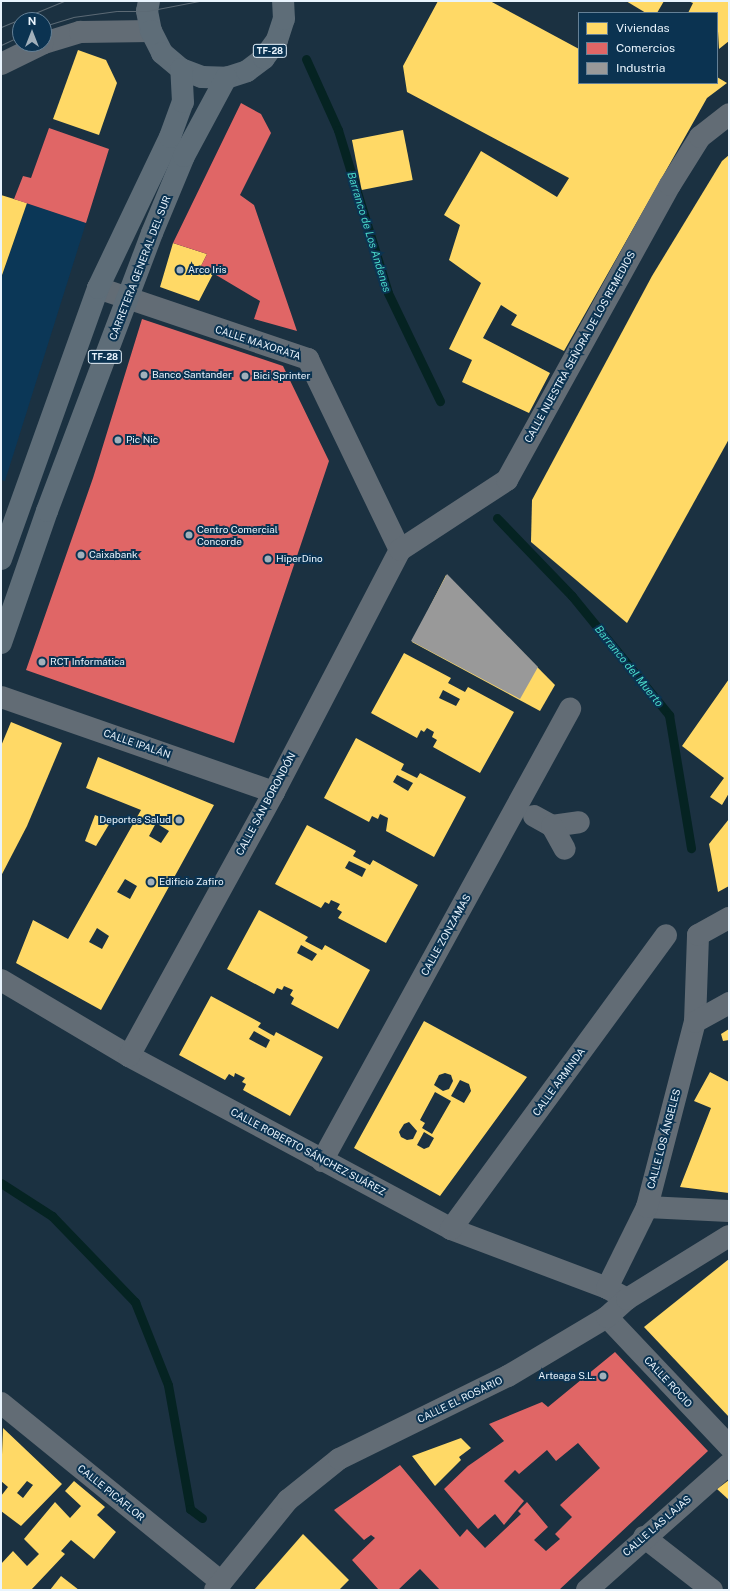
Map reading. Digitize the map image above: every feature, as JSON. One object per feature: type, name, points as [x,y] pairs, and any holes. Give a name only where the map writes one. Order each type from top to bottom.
[{"type":"main road","name":"TF-28","points":[[149,1],[147,11],[151,31],[162,53],[181,69],[202,77],[226,78],[247,71],[264,58],[277,40],[284,19],[283,1]]},
{"type":"main road","name":"TF-28","points":[[1,559],[98,288],[173,130],[183,102],[181,69]]},
{"type":"main road","name":"CARRETERA GENERAL DEL SUR","points":[[1,643],[47,511],[184,156],[226,78]]},
{"type":"street","points":[[52,41],[80,32],[151,31]]},
{"type":"street","points":[[1,64],[26,52]]},
{"type":"street","name":"CALLE NUESTRA SEÑORA DE LOS REMEDIOS","points":[[400,550],[507,480],[670,185],[700,137],[729,114]]},
{"type":"street","name":"CALLE MAXORATA","points":[[98,288],[308,359],[400,550]]},
{"type":"street","name":"CALLE SAN BORONDÓN","points":[[129,1056],[274,792],[400,550]]},
{"type":"street","name":"CALLE IPALÁN","points":[[1,697],[274,792]]},
{"type":"street","name":"CALLE ZONZAMAS","points":[[322,1161],[570,709]]},
{"type":"street","points":[[565,849],[543,821],[579,822]]},
{"type":"street","name":"CALLE LOS ÁNGELES","points":[[608,1288],[647,1207],[695,1022],[698,934],[729,918]]},
{"type":"street","name":"CALLE ARMINDA","points":[[451,1229],[666,934]]},
{"type":"street","name":"CALLE ROBERTO SÁNCHEZ SUÁREZ","points":[[1,980],[129,1056],[451,1229],[608,1288],[627,1299]]},
{"type":"street","points":[[695,1022],[729,1003]]},
{"type":"street","points":[[647,1207],[729,1212]]},
{"type":"street","name":"CALLE EL ROSARIO","points":[[218,1586],[288,1500],[339,1459],[508,1376],[608,1317],[627,1299],[729,1236]]},
{"type":"street","name":"CALLE ROCIO","points":[[608,1317],[729,1446]]},
{"type":"street","name":"CALLE PICAFLOR","points":[[1,1403],[218,1586]]},
{"type":"street","name":"CALLE LAS LAJAS","points":[[587,1590],[644,1537],[729,1464]]},
{"type":"street","points":[[644,1537],[712,1590]]},
{"type":"shaded area","points":[[27,203],[86,223],[5,481],[1,480],[1,279]]},
{"type":"building: Viviendas","points":[[438,1],[490,1],[578,48],[578,84],[718,84],[718,78],[727,83],[707,98],[564,351],[511,325],[517,315],[501,305],[483,338],[550,373],[529,413],[462,382],[472,360],[449,349],[481,283],[449,260],[460,225],[444,215],[481,151],[557,197],[569,178],[407,92],[403,66]]},
{"type":"building: Viviendas","points":[[626,1],[664,1],[658,12],[644,12]]},
{"type":"building: Viviendas","points":[[688,1],[729,1],[729,41],[719,49],[718,12],[688,12],[693,3]]},
{"type":"building: Viviendas","points":[[78,50],[106,60],[117,83],[99,135],[53,119]]},
{"type":"building: Viviendas","points":[[403,130],[413,180],[362,190],[352,140]]},
{"type":"building: Viviendas","points":[[729,155],[729,439],[627,623],[531,542],[532,500],[652,276],[722,161]]},
{"type":"building: Viviendas","points":[[1,195],[27,203],[1,278]]},
{"type":"building: Viviendas","points":[[173,243],[207,254],[201,266],[214,272],[199,301],[160,287]]},
{"type":"building: Viviendas","points":[[446,575],[555,685],[540,711],[412,642]]},
{"type":"building: Viviendas","points":[[404,653],[451,678],[448,683],[465,692],[468,687],[514,712],[480,773],[433,747],[437,740],[432,737],[434,732],[427,728],[424,732],[421,730],[417,738],[371,713]],"holes":[[[443,690],[460,699],[456,706],[439,698]]]},
{"type":"building: Viviendas","points":[[729,679],[729,793],[722,805],[710,797],[724,778],[682,746]]},
{"type":"building: Viviendas","points":[[11,722],[62,743],[27,826],[1,876],[1,746]]},
{"type":"building: Viviendas","points":[[356,738],[404,764],[401,770],[417,778],[420,773],[466,797],[434,857],[386,831],[388,818],[380,814],[378,819],[372,816],[369,822],[324,798]],"holes":[[[397,775],[413,783],[408,791],[393,782]]]},
{"type":"building: Viviendas","name":"Edificio Zafiro","points":[[98,757],[214,805],[101,1010],[16,963],[33,920],[68,939],[141,810],[86,788]],"holes":[[[156,823],[169,831],[161,843],[149,836]],[[125,879],[137,886],[130,899],[117,892]],[[97,928],[109,936],[102,949],[89,942]]]},
{"type":"building: Viviendas","points":[[95,815],[111,821],[96,846],[85,841]]},
{"type":"building: Viviendas","points":[[729,819],[729,886],[718,892],[709,844]]},
{"type":"building: Viviendas","points":[[307,825],[356,851],[353,856],[370,865],[373,860],[418,885],[386,943],[338,918],[342,912],[337,909],[340,904],[331,900],[329,904],[325,902],[321,908],[275,884]],"holes":[[[349,861],[366,869],[362,877],[345,868]]]},
{"type":"building: Viviendas","points":[[259,910],[308,937],[305,941],[322,950],[325,945],[370,970],[338,1029],[291,1004],[294,998],[290,995],[293,990],[284,986],[282,990],[277,988],[274,994],[227,969]],"holes":[[[301,945],[317,954],[312,961],[297,953]]]},
{"type":"building: Viviendas","points":[[211,996],[261,1023],[258,1027],[274,1036],[276,1032],[323,1057],[290,1116],[243,1090],[246,1084],[242,1082],[245,1078],[235,1073],[234,1077],[229,1074],[225,1080],[179,1055]],"holes":[[[254,1031],[270,1040],[266,1048],[249,1039]]]},
{"type":"building: Viviendas","points":[[424,1021],[527,1077],[440,1196],[354,1148]],"holes":[[[445,1073],[451,1075],[453,1081],[449,1089],[443,1091],[434,1085],[439,1075]],[[460,1080],[469,1084],[471,1091],[464,1103],[451,1096]],[[435,1092],[451,1101],[432,1134],[422,1128],[425,1123],[420,1120]],[[409,1122],[417,1131],[413,1139],[407,1140],[401,1137],[399,1132],[404,1124]],[[424,1132],[434,1138],[429,1147],[424,1149],[417,1145]]]},
{"type":"building: Viviendas","points":[[729,1029],[729,1040],[723,1041],[721,1034]]},
{"type":"building: Viviendas","points":[[710,1072],[729,1082],[729,1193],[680,1187],[711,1108],[694,1101]]},
{"type":"building: Viviendas","points":[[729,1259],[729,1417],[644,1327]]},
{"type":"building: Viviendas","points":[[3,1428],[62,1484],[21,1526],[1,1511],[1,1496],[8,1487],[1,1481]],"holes":[[[27,1481],[33,1485],[23,1498],[17,1493]]]},
{"type":"building: Viviendas","points":[[461,1438],[471,1448],[459,1457],[461,1460],[435,1486],[412,1456]]},
{"type":"building: Viviendas","points":[[729,1480],[729,1500],[717,1489]]},
{"type":"building: Viviendas","points":[[74,1481],[105,1507],[97,1515],[116,1532],[94,1559],[71,1540],[61,1551],[65,1554],[31,1590],[1,1590],[1,1564],[13,1551],[27,1566],[39,1554],[24,1539],[55,1502],[70,1518],[81,1506],[65,1491]]},
{"type":"building: Viviendas","points":[[303,1534],[349,1580],[339,1590],[254,1590]]},
{"type":"building: Viviendas","points":[[61,1576],[79,1590],[50,1590]]},
{"type":"building: Comercios","points":[[241,103],[261,114],[271,133],[240,195],[254,205],[297,331],[254,319],[260,301],[201,266],[207,254],[173,243]]},
{"type":"building: Comercios","points":[[49,128],[109,149],[86,223],[14,199],[23,176],[31,178]]},
{"type":"building: Comercios","name":"Centro Comercial Concorde","points":[[142,319],[283,366],[329,461],[234,743],[26,670],[93,478]]},
{"type":"building: Comercios","points":[[615,1352],[708,1451],[559,1590],[440,1590],[420,1569],[398,1590],[379,1590],[352,1560],[375,1538],[371,1535],[364,1540],[334,1510],[400,1465],[460,1537],[467,1529],[485,1548],[521,1514],[518,1511],[527,1502],[548,1527],[534,1540],[546,1551],[560,1539],[555,1534],[572,1517],[560,1505],[600,1468],[578,1443],[556,1461],[547,1450],[519,1474],[515,1470],[504,1481],[524,1501],[504,1525],[495,1514],[478,1529],[444,1489],[468,1466],[504,1441],[489,1424],[542,1402],[548,1407]]},
{"type":"building: Industria","points":[[447,574],[538,667],[520,699],[411,641]]},
{"type":"waterway","name":"Barranco de Los Andenes","points":[[306,59],[338,130],[388,293],[440,401]]},
{"type":"waterway","name":"Barranco del Muerto","points":[[497,518],[572,596],[669,715],[691,848]]},
{"type":"waterway","points":[[1,1183],[52,1216],[135,1302],[168,1385],[190,1509],[202,1518]]},
{"type":"tram line","points":[[1,27],[64,1]]},
{"type":"tram line","points":[[52,24],[73,17],[117,11],[147,11],[199,1]]},
{"type":"tram line","points":[[1,45],[12,40]]},
{"type":"place","name":"Arco Iris","points":[[180,270]]},
{"type":"place","name":"Banco Santander","points":[[144,375]]},
{"type":"place","name":"Bici Sprinter","points":[[245,376]]},
{"type":"place","name":"Pic Nic","points":[[118,440]]},
{"type":"place","name":"Centro Comercial Concorde","points":[[189,535]]},
{"type":"place","name":"Caixabank","points":[[81,555]]},
{"type":"place","name":"HiperDino","points":[[268,559]]},
{"type":"place","name":"RCT Informática","points":[[42,662]]},
{"type":"place","name":"Deportes Salud","points":[[179,820]]},
{"type":"place","name":"Edificio Zafiro","points":[[151,882]]},
{"type":"place","name":"Arteaga S.L.","points":[[603,1376]]}]
